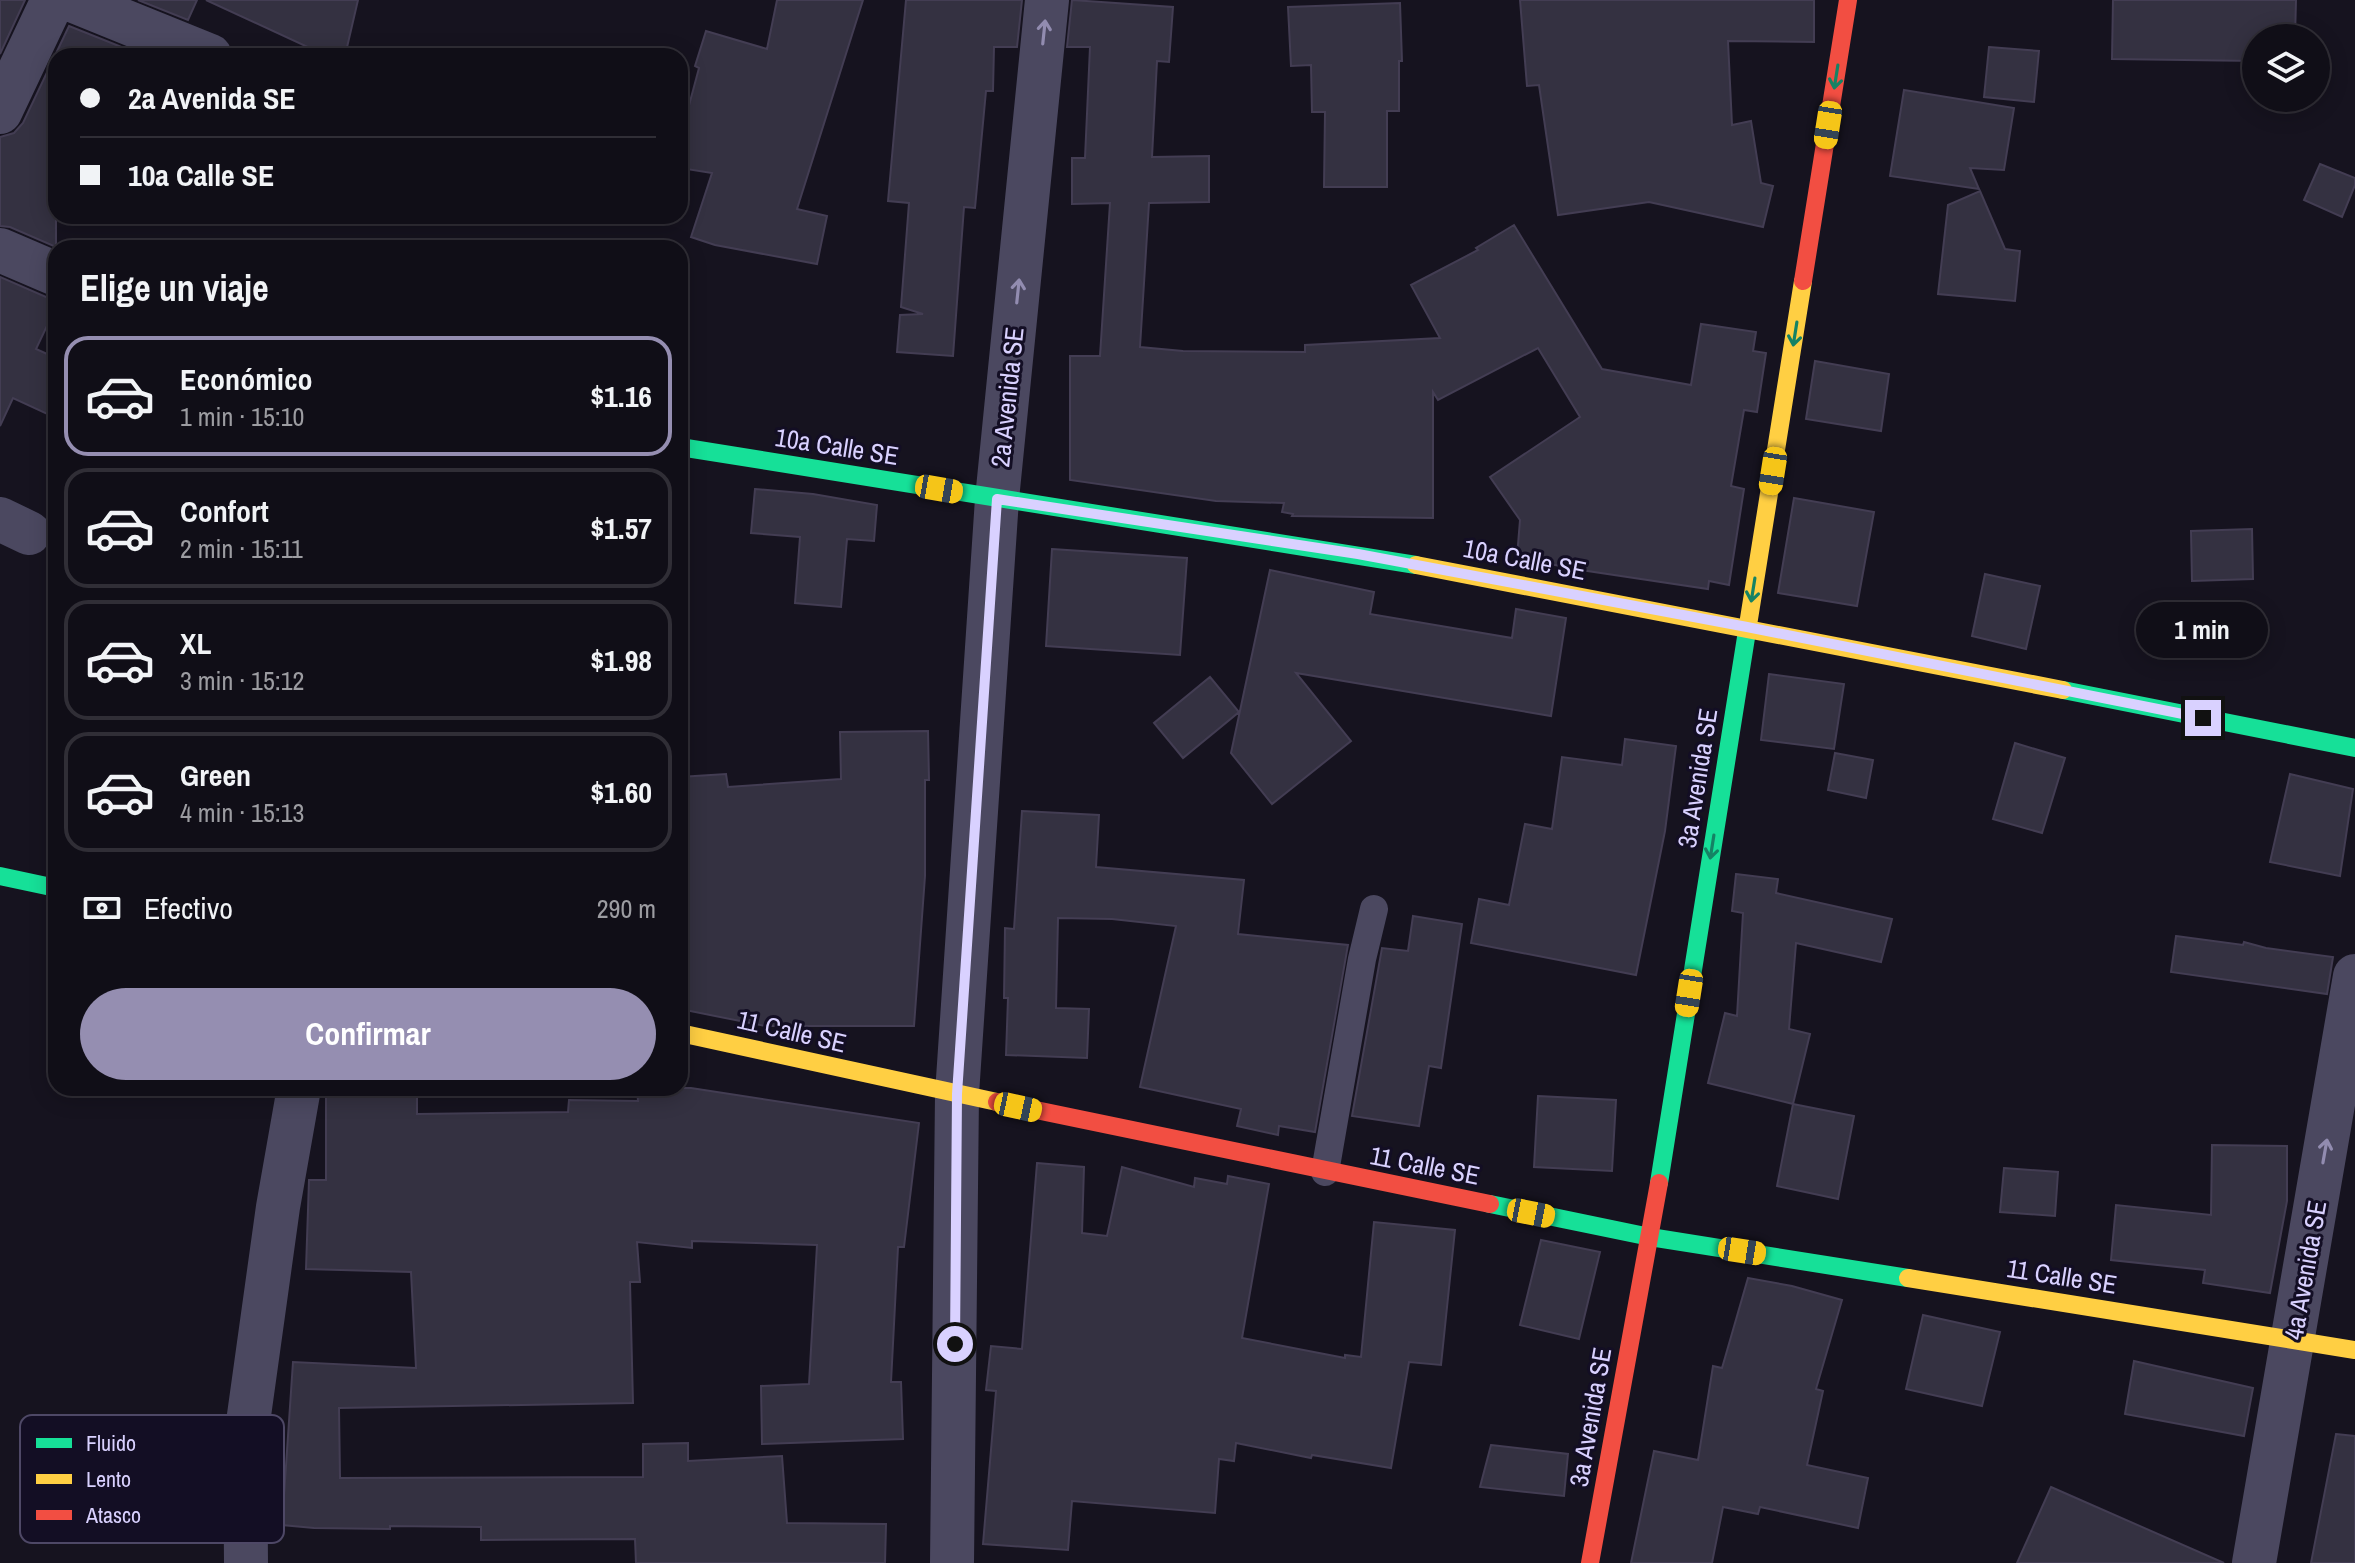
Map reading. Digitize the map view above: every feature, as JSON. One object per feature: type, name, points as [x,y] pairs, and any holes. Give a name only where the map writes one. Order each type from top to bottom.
[{"type":"street","points":[[0,112],[53,0]]},
{"type":"street","points":[[72,0],[190,48]]},
{"type":"street","name":"2a Avenida SE","points":[[952,1563],[957,1094],[997,499],[1047,0]]},
{"type":"street","name":"3a Avenida SE","points":[[1590,1563],[1650,1237],[1848,0]]},
{"type":"street","points":[[0,250],[48,271]]},
{"type":"street","name":"10a Calle SE","points":[[688,448],[1358,554],[1747,627],[2355,748]]},
{"type":"street","points":[[0,876],[48,886]]},
{"type":"street","name":"4a Avenida SE","points":[[2254,1563],[2355,976]]},
{"type":"street","name":"11 Calle SE","points":[[688,1035],[1325,1172],[1650,1237],[2355,1350]]},
{"type":"street","points":[[249,1415],[278,1207],[298,1096]]},
{"type":"street","points":[[246,1543],[246,1563]]},
{"type":"lane","points":[[1325,1172],[1362,959],[1374,909]]},
{"type":"building","points":[[0,0],[25,0],[0,54]]},
{"type":"building","points":[[138,0],[197,0],[188,20]]},
{"type":"building","points":[[206,0],[358,0],[347,48],[310,48]]},
{"type":"building","points":[[777,0],[863,0],[797,209],[827,216],[817,264],[715,245],[691,237],[712,173],[688,169],[688,109],[699,68],[695,66],[706,31],[767,49]]},
{"type":"building","points":[[906,0],[1022,0],[1017,47],[994,47],[993,91],[986,91],[975,208],[964,207],[953,356],[897,352],[900,315],[923,314],[901,307],[909,203],[888,201]]},
{"type":"building","points":[[1072,0],[1173,7],[1169,62],[1157,61],[1152,157],[1209,156],[1209,202],[1149,203],[1140,347],[1183,351],[1305,352],[1305,345],[1440,338],[1411,285],[1478,250],[1476,248],[1514,225],[1602,369],[1691,385],[1701,324],[1756,332],[1753,351],[1766,353],[1757,412],[1744,410],[1731,486],[1744,489],[1729,585],[1709,581],[1708,589],[1574,569],[1517,557],[1520,520],[1490,477],[1580,417],[1538,348],[1438,400],[1433,392],[1433,518],[1292,516],[1282,512],[1284,503],[1216,501],[1070,480],[1070,356],[1100,356],[1110,203],[1072,204],[1072,158],[1085,158],[1090,47],[1067,47]]},
{"type":"building","points":[[1520,0],[1814,0],[1814,42],[1728,41],[1732,125],[1751,121],[1761,183],[1773,186],[1763,227],[1649,202],[1558,215],[1539,85],[1527,86]]},
{"type":"building","points":[[2113,0],[2296,0],[2295,24],[2242,24],[2242,61],[2112,59]]},
{"type":"building","points":[[1400,3],[1402,61],[1399,61],[1399,111],[1387,111],[1387,187],[1324,187],[1325,112],[1312,112],[1311,65],[1291,66],[1288,7]]},
{"type":"building","points":[[69,26],[124,48],[59,48]]},
{"type":"building","points":[[1989,47],[2039,51],[2034,102],[1984,97]]},
{"type":"building","points":[[48,70],[48,224],[56,224],[56,240],[48,240],[48,244],[10,227],[0,226],[0,137],[14,133],[23,123]]},
{"type":"building","points":[[1904,90],[2014,108],[2004,170],[1970,168],[1979,189],[1890,176]]},
{"type":"building","points":[[2320,164],[2355,178],[2342,217],[2304,200]]},
{"type":"building","points":[[1980,191],[2005,249],[2020,251],[2015,301],[1938,294],[1948,205]]},
{"type":"building","points":[[0,277],[48,297],[48,324],[36,349],[48,354],[48,414],[13,398],[0,426]]},
{"type":"building","points":[[1815,361],[1889,374],[1881,431],[1806,419]]},
{"type":"building","points":[[755,489],[813,494],[877,505],[874,541],[847,539],[841,607],[795,603],[800,537],[751,533]]},
{"type":"building","points":[[1794,498],[1874,512],[1857,606],[1778,593]]},
{"type":"building","points":[[2252,529],[2253,579],[2192,581],[2191,531]]},
{"type":"building","points":[[1052,549],[1187,558],[1180,655],[1046,646]]},
{"type":"building","points":[[1270,570],[1374,592],[1370,614],[1512,638],[1516,609],[1566,618],[1551,716],[1296,673],[1351,741],[1272,804],[1231,753]]},
{"type":"building","points":[[1985,574],[2040,586],[2026,649],[1972,636]]},
{"type":"building","points":[[1769,674],[1844,684],[1834,749],[1761,740]]},
{"type":"building","points":[[1210,677],[1239,712],[1183,758],[1154,723]]},
{"type":"building","points":[[928,731],[925,876],[914,1026],[765,1026],[688,1011],[688,776],[726,774],[728,787],[841,779],[840,732]]},
{"type":"building","points":[[1625,739],[1676,746],[1665,831],[1636,975],[1471,943],[1479,899],[1509,905],[1525,824],[1552,829],[1562,757],[1622,765]]},
{"type":"building","points":[[2015,743],[2065,758],[2042,833],[1993,819]]},
{"type":"building","points":[[1835,753],[1873,760],[1866,798],[1828,790]]},
{"type":"building","points":[[2290,774],[2353,789],[2340,876],[2270,862]]},
{"type":"building","points":[[1022,811],[1099,815],[1096,867],[1244,880],[1238,934],[1348,945],[1315,1132],[1279,1126],[1278,1135],[1237,1126],[1241,1109],[1140,1087],[1176,926],[1112,919],[1058,918],[1056,1008],[1089,1009],[1087,1058],[1006,1055],[1008,998],[1004,998],[1005,928],[1014,929]]},
{"type":"building","points":[[1736,874],[1778,879],[1776,893],[1892,919],[1881,962],[1796,943],[1789,1029],[1810,1034],[1793,1104],[1708,1083],[1725,1013],[1737,1016],[1743,913],[1732,911]]},
{"type":"building","points":[[1413,916],[1462,924],[1441,1068],[1429,1066],[1419,1126],[1352,1116],[1382,948],[1408,951]]},
{"type":"building","points":[[2176,936],[2243,945],[2244,942],[2333,957],[2327,994],[2171,972]]},
{"type":"building","points":[[688,1088],[691,1088],[919,1123],[904,1247],[898,1247],[891,1382],[901,1382],[903,1439],[762,1444],[761,1386],[809,1384],[817,1245],[692,1241],[692,1248],[637,1242],[640,1282],[630,1282],[633,1403],[339,1408],[340,1478],[643,1477],[643,1444],[688,1443],[688,1461],[782,1456],[787,1523],[886,1524],[885,1563],[636,1563],[635,1539],[481,1540],[481,1527],[390,1526],[390,1529],[284,1525],[293,1362],[416,1368],[411,1272],[306,1269],[309,1180],[326,1180],[326,1096],[417,1096],[417,1114],[568,1112],[569,1100],[638,1101],[638,1096],[688,1096]]},
{"type":"building","points":[[1538,1096],[1616,1100],[1612,1171],[1534,1167]]},
{"type":"building","points":[[1793,1104],[1854,1116],[1838,1199],[1777,1186]]},
{"type":"building","points":[[2212,1145],[2287,1146],[2287,1201],[2270,1293],[2203,1283],[2205,1270],[2111,1260],[2116,1205],[2211,1215]]},
{"type":"building","points":[[1037,1163],[1084,1167],[1082,1233],[1107,1236],[1122,1167],[1194,1187],[1195,1178],[1227,1184],[1228,1176],[1269,1184],[1242,1338],[1345,1358],[1345,1355],[1361,1357],[1374,1222],[1455,1230],[1441,1365],[1409,1362],[1391,1468],[1312,1455],[1311,1458],[1236,1443],[1234,1461],[1219,1459],[1215,1513],[1072,1501],[1068,1550],[983,1544],[996,1391],[986,1390],[991,1346],[1022,1349]]},
{"type":"building","points":[[2004,1168],[2058,1172],[2055,1216],[2000,1212]]},
{"type":"building","points":[[1541,1240],[1600,1252],[1579,1339],[1520,1325]]},
{"type":"building","points":[[1748,1278],[1842,1300],[1816,1389],[1823,1391],[1807,1465],[1868,1478],[1858,1528],[1760,1507],[1758,1514],[1723,1507],[1712,1563],[1631,1563],[1654,1451],[1698,1460],[1713,1366],[1722,1368]]},
{"type":"building","points":[[1923,1315],[2000,1332],[1982,1406],[1906,1389]]},
{"type":"building","points":[[2134,1361],[2253,1388],[2244,1436],[2125,1414]]},
{"type":"building","points":[[2336,1434],[2355,1436],[2355,1563],[2311,1563]]},
{"type":"building","points":[[1491,1445],[1568,1454],[1564,1496],[1480,1487]]},
{"type":"building","points":[[2051,1487],[2224,1563],[2017,1563]]},
{"type":"traffic: fast","points":[[688,448],[1416,565]]},
{"type":"traffic: fast","points":[[1659,1183],[1748,625]]},
{"type":"traffic: fast","points":[[2063,690],[2355,748]]},
{"type":"traffic: fast","points":[[0,876],[48,886]]},
{"type":"traffic: fast","points":[[1490,1204],[1650,1237],[1908,1278]]},
{"type":"traffic: slow","points":[[1748,625],[1803,281]]},
{"type":"traffic: slow","points":[[1416,565],[2063,690]]},
{"type":"traffic: slow","points":[[688,1035],[997,1102]]},
{"type":"traffic: slow","points":[[1908,1278],[2355,1350]]},
{"type":"traffic: jam","points":[[1803,281],[1848,0]]},
{"type":"traffic: jam","points":[[997,1102],[1490,1204]]},
{"type":"traffic: jam","points":[[1590,1563],[1659,1183]]},
{"type":"route","points":[[955,1344],[957,1094],[997,499],[1358,554],[1747,627],[2203,718]]}]
